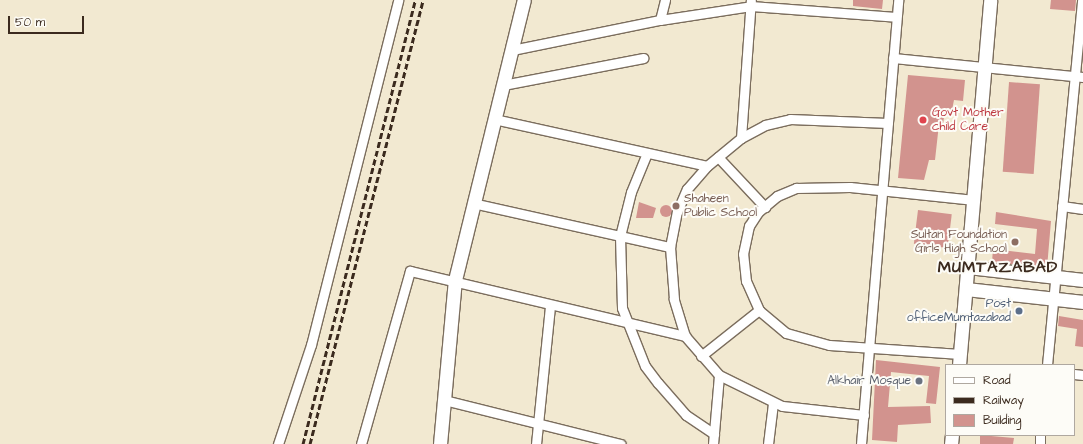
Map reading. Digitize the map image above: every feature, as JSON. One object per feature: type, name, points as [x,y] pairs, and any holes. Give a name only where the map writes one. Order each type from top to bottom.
[{"type":"street","points":[[278,444],[311,345],[398,0]]},
{"type":"street","points":[[440,444],[455,280],[524,0]]},
{"type":"street","points":[[660,20],[665,0]]},
{"type":"street","points":[[861,444],[898,0]]},
{"type":"street","points":[[974,200],[817,185],[796,188],[765,207],[749,226],[743,254],[746,281],[759,310],[786,333],[805,340],[960,359],[974,200],[990,0]]},
{"type":"street","points":[[1047,364],[1062,206],[1079,76],[1082,0]]},
{"type":"street","points":[[512,50],[751,3],[896,17]]},
{"type":"street","points":[[741,138],[751,3]]},
{"type":"street","points":[[503,85],[643,58]]},
{"type":"street","points":[[893,58],[1079,76]]},
{"type":"street","points":[[494,119],[706,166]]},
{"type":"street","points":[[864,414],[772,403],[719,375],[685,336],[674,299],[670,247],[682,200],[706,166],[741,138],[765,125],[790,119],[888,123]]},
{"type":"street","points":[[647,152],[631,192],[620,236],[620,283],[626,324],[645,366],[658,383],[686,415],[714,434]]},
{"type":"street","points":[[718,157],[765,207]]},
{"type":"street","points":[[473,203],[670,247]]},
{"type":"street","points":[[1062,206],[1083,209]]},
{"type":"street","points":[[968,267],[1083,280]]},
{"type":"street","points":[[361,444],[407,273],[455,280],[550,306],[685,336]]},
{"type":"street","points":[[966,289],[1083,302]]},
{"type":"street","points":[[536,444],[550,306]]},
{"type":"street","points":[[701,356],[759,310]]},
{"type":"street","points":[[713,444],[719,375]]},
{"type":"street","points":[[444,400],[622,444]]},
{"type":"street","points":[[768,444],[772,403]]},
{"type":"building","points":[[853,0],[883,0],[882,9],[853,6]]},
{"type":"building","points":[[1051,0],[1076,0],[1075,11],[1050,9]]},
{"type":"building","points":[[908,75],[965,80],[963,101],[954,100],[951,115],[944,117],[943,124],[939,124],[935,160],[929,160],[924,180],[898,178]]},
{"type":"building","points":[[1009,82],[1040,84],[1034,174],[1003,172]]},
{"type":"building","points":[[639,202],[656,208],[653,218],[636,218]]},
{"type":"building","points":[[664,205],[668,205],[672,211],[668,217],[664,217],[660,213],[660,209]]},
{"type":"building","points":[[918,210],[952,214],[948,248],[914,244]]},
{"type":"building","points":[[996,212],[1051,221],[1047,268],[992,262],[993,249],[1035,254],[1037,229],[995,224]]},
{"type":"building","points":[[1059,316],[1083,320],[1083,347],[1075,346],[1077,329],[1058,326]]},
{"type":"building","points":[[876,360],[940,367],[936,404],[926,403],[929,376],[891,372],[888,407],[930,406],[931,423],[898,425],[897,442],[872,440]]},
{"type":"building","points":[[980,436],[1014,438],[1013,444],[980,444]]},
{"type":"railway","points":[[303,444],[415,0]]},
{"type":"railway","points":[[310,444],[423,0]]},
{"type":"place","name":"Govt Mother child Care","points":[[923,120]]},
{"type":"place","name":"Shaheen Public School","points":[[676,206]]},
{"type":"place","name":"Sultan Foundation Girls High School","points":[[1015,242]]},
{"type":"place","name":"Post officeMumtazabad","points":[[1019,311]]},
{"type":"place","name":"Alkhair Mosque","points":[[919,381]]},
{"type":"district","name":"MUMTAZABAD","points":[[998,267]]}]
